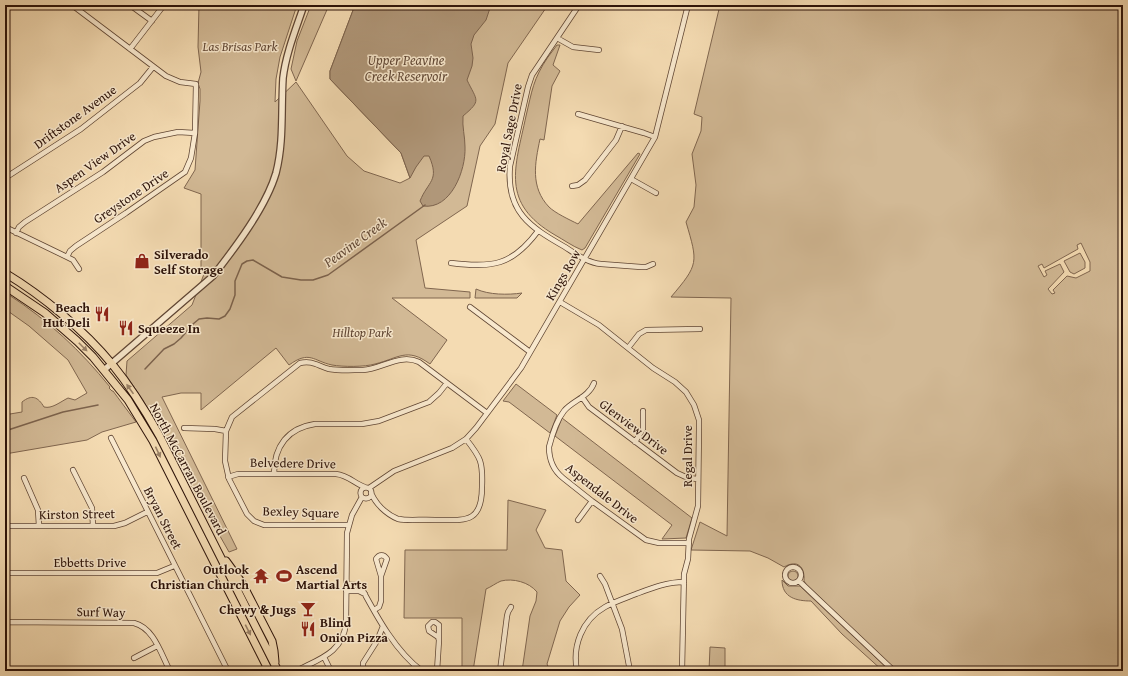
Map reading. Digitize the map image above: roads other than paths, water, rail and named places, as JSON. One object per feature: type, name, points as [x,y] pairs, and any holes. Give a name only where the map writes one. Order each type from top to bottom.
[{"type":"main road","name":"North McCarran Boulevard","points":[[5,274],[35,293],[65,318],[111,363],[141,405],[159,435],[213,542],[246,590],[273,646],[277,668]]},
{"type":"main road","name":"North McCarran Boulevard","points":[[5,286],[62,327],[88,351],[128,400],[153,441],[269,671]]},
{"type":"street","points":[[72,5],[153,66]]},
{"type":"street","points":[[130,5],[152,21]]},
{"type":"street","points":[[130,49],[164,5]]},
{"type":"street","points":[[104,370],[212,276],[226,259],[264,202],[279,160],[282,136],[285,68],[291,43],[304,5]]},
{"type":"street","name":"Royal Sage Drive","points":[[579,5],[535,68],[529,82],[510,166],[510,183],[513,198],[521,214],[538,231],[585,259],[596,264],[641,267],[646,267],[652,264]]},
{"type":"street","name":"Kings Row","points":[[363,496],[361,490],[368,490],[394,471],[452,448],[466,439],[511,382],[560,302],[655,137],[688,5]]},
{"type":"street","points":[[557,38],[573,47],[599,50]]},
{"type":"street","name":"Greystone Drive","points":[[67,256],[76,246],[182,176],[190,164],[195,132],[196,84],[188,84],[173,80],[153,66]]},
{"type":"street","name":"Driftstone Avenue","points":[[5,178],[77,132],[140,83],[153,66]]},
{"type":"street","points":[[578,114],[655,137]]},
{"type":"street","points":[[572,186],[578,185],[585,180],[614,143],[622,126]]},
{"type":"street","name":"Aspen View Drive","points":[[16,233],[19,227],[25,222],[103,172],[144,141],[154,137],[178,132],[195,132]]},
{"type":"street","points":[[631,179],[656,193]]},
{"type":"street","points":[[5,227],[67,256],[73,260],[79,269]]},
{"type":"street","points":[[451,263],[481,266],[503,261],[524,248],[538,231]]},
{"type":"street","name":"Regal Drive","points":[[560,302],[599,325],[653,368],[676,382],[691,398],[697,412],[699,424],[698,506],[689,543],[684,582],[682,671]]},
{"type":"street","points":[[470,307],[530,352]]},
{"type":"street","points":[[628,348],[639,334],[646,330],[700,329]]},
{"type":"street","points":[[184,428],[215,429],[226,431],[232,417],[296,366],[305,362],[315,363],[323,367],[336,370],[362,370],[377,368],[400,360],[410,359],[419,362],[487,413]]},
{"type":"street","points":[[274,474],[274,462],[278,450],[285,439],[296,430],[315,424],[362,424],[379,420],[429,402],[447,383]]},
{"type":"street","name":"Aspendale Drive","points":[[594,383],[590,390],[568,407],[561,416],[551,441],[549,453],[552,465],[559,475],[646,540],[689,543]]},
{"type":"street","name":"Glenview Drive","points":[[582,397],[589,407],[677,473],[688,478],[698,479]]},
{"type":"street","points":[[635,442],[643,429],[643,411]]},
{"type":"street","name":"Bexley Square","points":[[226,431],[225,461],[228,477],[247,514],[254,521],[264,525],[349,525]]},
{"type":"street","name":"Bryan Street","points":[[111,438],[228,671]]},
{"type":"street","points":[[368,490],[376,502],[391,515],[401,519],[459,520],[472,516],[479,509],[482,500],[483,470],[481,460],[466,439]]},
{"type":"street","points":[[73,470],[92,508],[93,526]]},
{"type":"street","name":"Belvedere Drive","points":[[228,477],[238,474],[340,474],[368,490]]},
{"type":"street","points":[[24,478],[38,510],[39,526]]},
{"type":"street","points":[[356,484],[363,496],[376,502]]},
{"type":"street","name":"Kings Row","points":[[363,496],[370,496],[368,490]]},
{"type":"street","name":"Kings Row","points":[[296,671],[324,657],[337,646],[344,635],[346,623],[347,540],[349,525],[355,507],[363,496]]},
{"type":"street","points":[[578,520],[592,501]]},
{"type":"street","name":"Kirston Street","points":[[5,526],[120,525],[147,512]]},
{"type":"street","name":"Ebbetts Drive","points":[[5,574],[157,573],[174,566]]},
{"type":"street","points":[[5,574],[5,662]]},
{"type":"street","points":[[374,610],[381,604],[381,576]]},
{"type":"street","points":[[600,576],[606,584],[622,630],[630,671]]},
{"type":"street","points":[[799,581],[894,671]]},
{"type":"street","points":[[577,671],[576,652],[582,630],[598,612],[612,604],[658,586],[676,582],[684,582]]},
{"type":"street","points":[[346,584],[360,586],[383,626],[412,662],[422,671]]},
{"type":"street","points":[[346,591],[359,591],[365,594]]},
{"type":"street","points":[[500,671],[507,616],[511,607]]},
{"type":"street","name":"Surf Way","points":[[5,622],[134,623],[144,626],[148,630],[170,671]]},
{"type":"street","points":[[364,671],[363,662],[377,641],[383,626]]},
{"type":"street","points":[[437,671],[439,640]]},
{"type":"street","points":[[134,658],[157,646]]},
{"type":"street","points":[[324,657],[331,671]]},
{"type":"street","points":[[5,670],[85,671]]},
{"type":"water","name":"Upper Peavine Creek Reservoir","points":[[355,5],[491,5],[486,20],[474,35],[471,44],[473,58],[467,80],[476,100],[473,107],[463,116],[465,156],[460,177],[449,195],[442,202],[433,206],[423,206],[420,201],[433,176],[432,164],[429,156],[424,156],[410,178],[401,153],[330,79],[330,71]]},
{"type":"waterway","name":"Peavine Creek","points":[[145,369],[164,349],[174,344],[199,319],[219,319],[225,316],[230,309],[235,295],[235,281],[242,264],[247,261],[253,260],[282,277],[313,280],[328,275],[425,205]]},
{"type":"waterway","name":"Peavine Creek","points":[[5,431],[63,412],[98,405]]},
{"type":"place","name":"Silverado Self Storage","points":[[142,261]]},
{"type":"place","name":"Beach Hut Deli","points":[[102,314]]},
{"type":"place","name":"Squeeze In","points":[[126,328]]},
{"type":"place","name":"Outlook Christian Church","points":[[261,576]]},
{"type":"place","name":"Ascend Martial Arts","points":[[284,576]]},
{"type":"place","name":"Chewy & Jugs","points":[[308,609]]},
{"type":"place","name":"Blind Onion Pizza","points":[[308,629]]},
{"type":"park label","name":"Las Brisas Park","points":[[240,46]]},
{"type":"park label","name":"Hilltop Park","points":[[362,332]]}]
